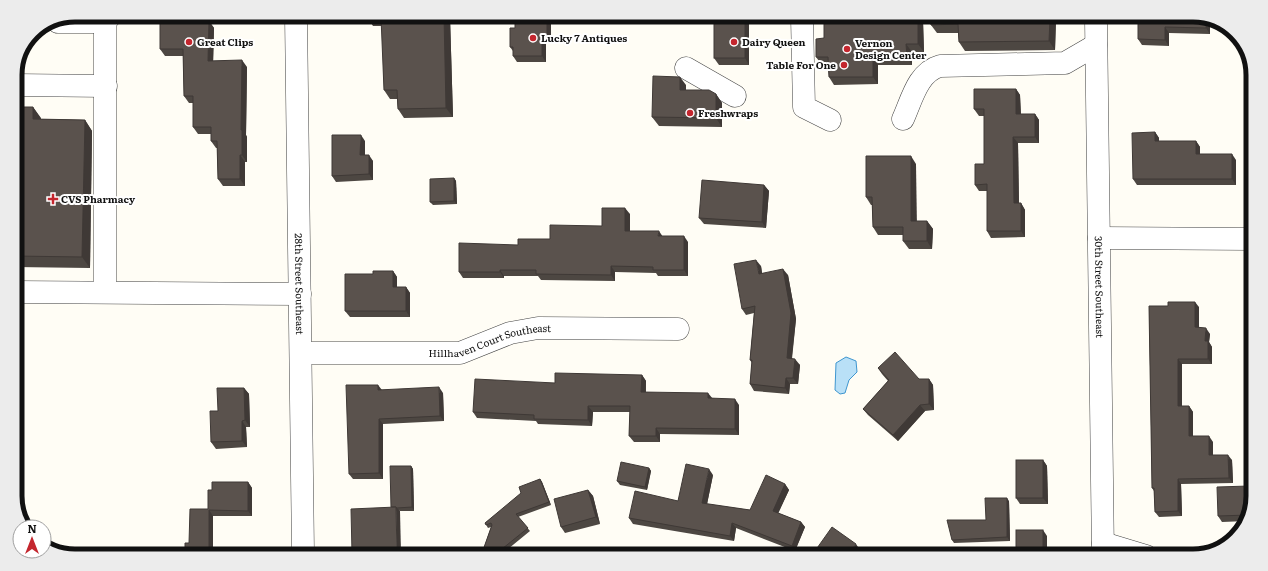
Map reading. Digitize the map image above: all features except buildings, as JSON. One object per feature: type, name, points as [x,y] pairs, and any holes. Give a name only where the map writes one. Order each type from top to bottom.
[{"type":"street","points":[[105,292],[106,86],[108,22]]},
{"type":"street","name":"28th Street Southeast","points":[[296,22],[303,549]]},
{"type":"street","points":[[802,22],[804,107],[830,120]]},
{"type":"street","name":"30th Street Southeast","points":[[1096,22],[1103,549]]},
{"type":"street","points":[[903,119],[921,79],[930,69],[940,66],[1065,63],[1096,45]]},
{"type":"street","points":[[686,68],[735,96]]},
{"type":"street","points":[[22,85],[106,86]]},
{"type":"street","points":[[1099,238],[1246,239]]},
{"type":"street","points":[[22,292],[300,294]]},
{"type":"street","name":"Hillhaven Court Southeast","points":[[300,353],[460,353],[510,333],[538,328],[678,329]]},
{"type":"water","points":[[846,357],[856,361],[857,372],[849,380],[845,393],[840,394],[835,390],[836,363]]},
{"type":"place","name":"Lucky 7 Antiques","points":[[533,38]]},
{"type":"place","name":"Great Clips","points":[[189,42]]},
{"type":"place","name":"Dairy Queen","points":[[734,42]]},
{"type":"place","name":"Vernon Design Center","points":[[847,49]]},
{"type":"place","name":"Table For One","points":[[844,65]]},
{"type":"place","name":"Freshwraps","points":[[690,113]]},
{"type":"place","name":"CVS Pharmacy","points":[[53,199]]}]
